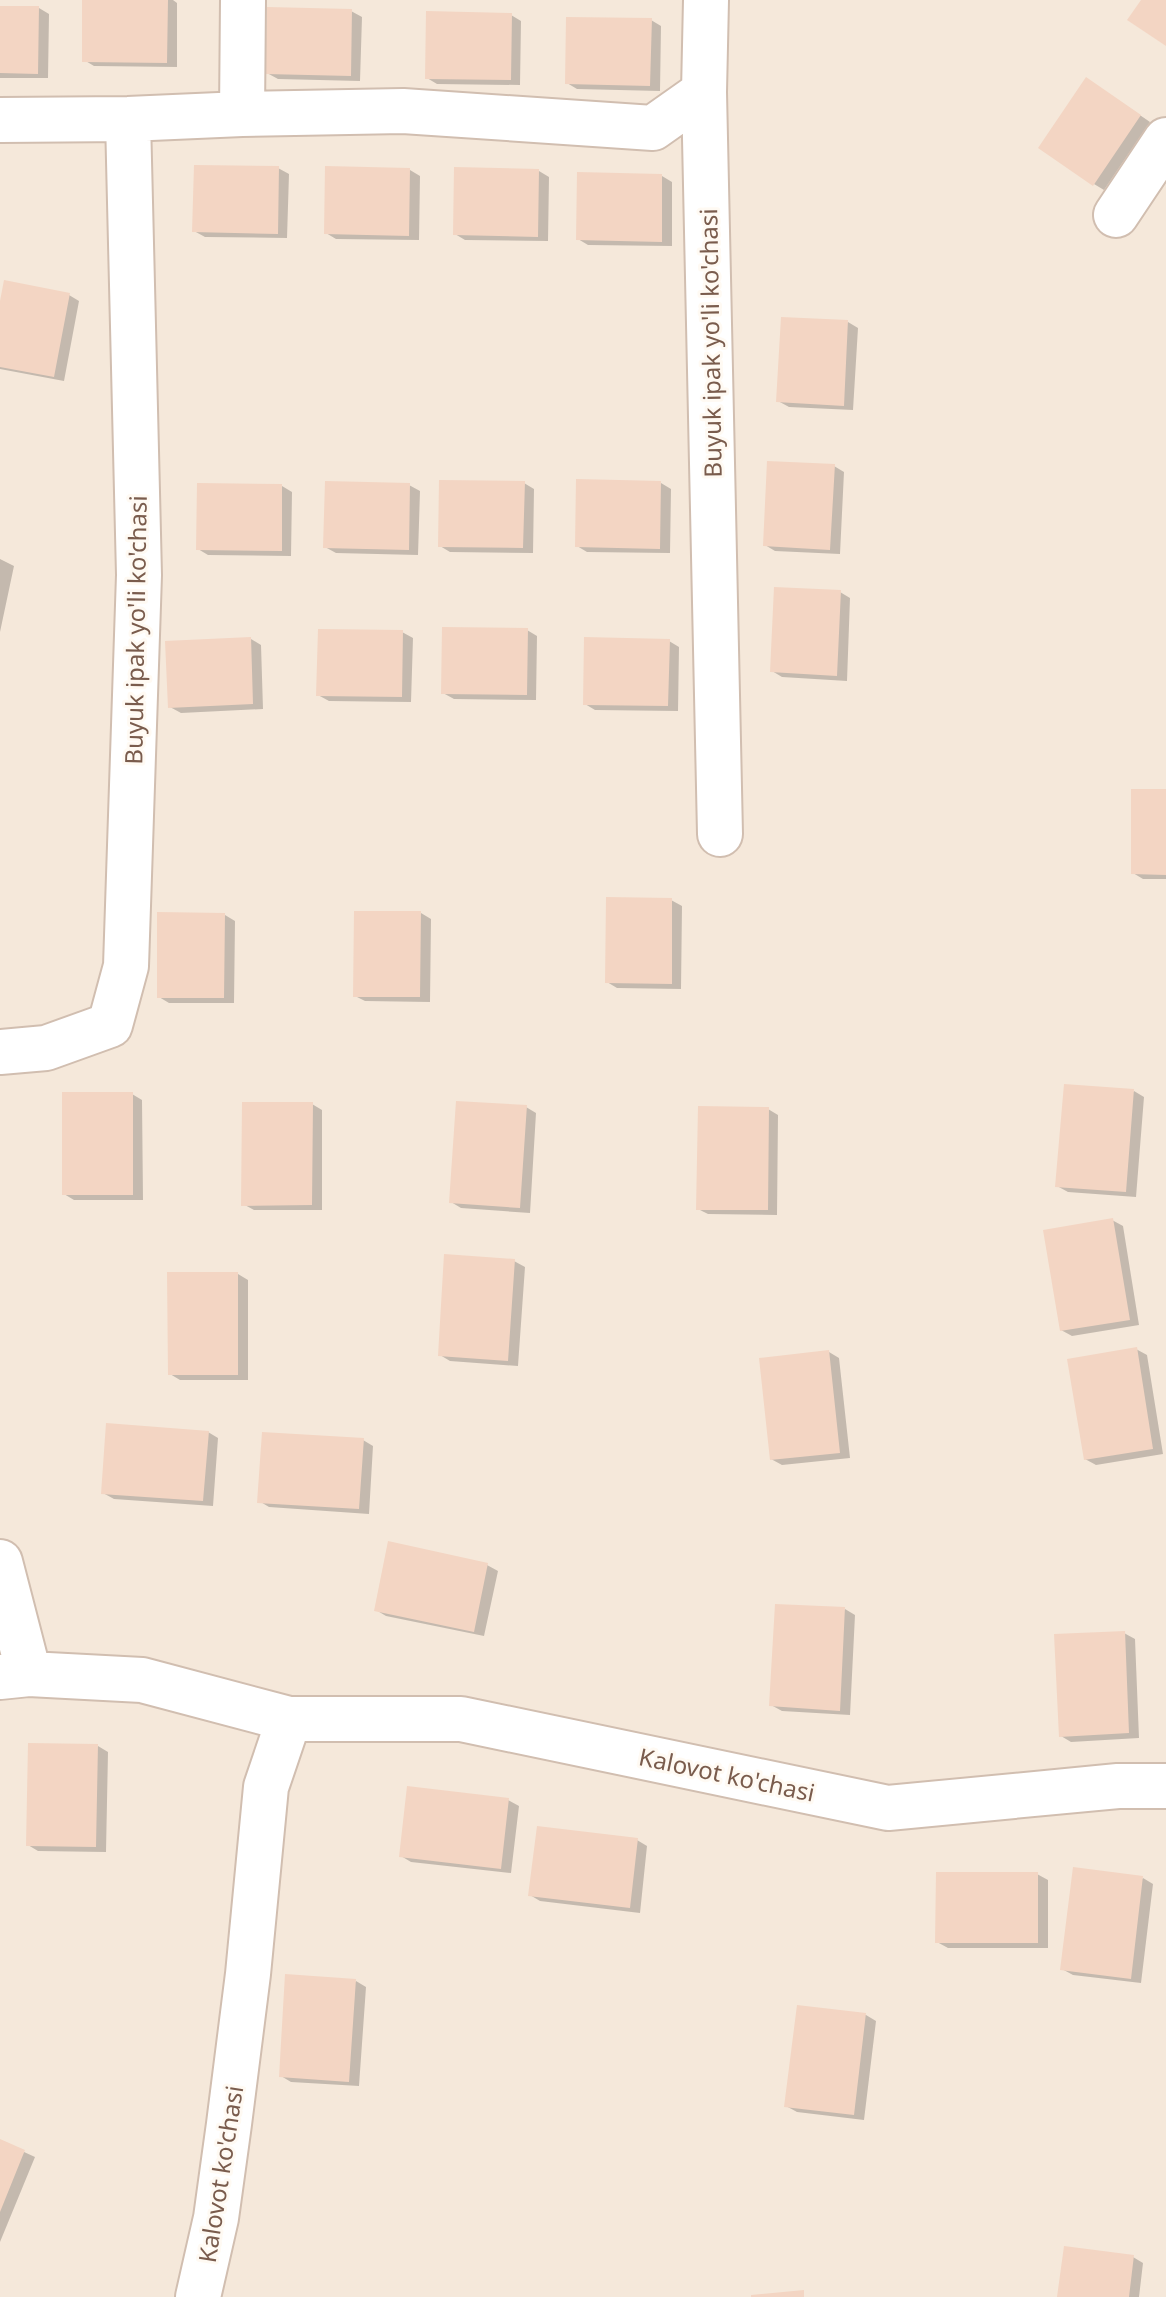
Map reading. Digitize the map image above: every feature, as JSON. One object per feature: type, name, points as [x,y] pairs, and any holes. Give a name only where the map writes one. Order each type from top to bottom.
[{"type":"street","points":[[242,114],[243,0]]},
{"type":"street","name":"Buyuk ipak yo'li ko'chasi","points":[[706,0],[704,92],[720,834]]},
{"type":"street","points":[[0,120],[403,111],[653,128],[704,92]]},
{"type":"street","name":"Buyuk ipak yo'li ko'chasi","points":[[0,1052],[46,1048],[110,1025],[126,966],[139,575],[128,119]]},
{"type":"street","points":[[1116,215],[1166,140]]},
{"type":"street","points":[[0,1562],[14,1676]]},
{"type":"street","name":"Kalovot ko'chasi","points":[[14,1676],[142,1680],[289,1719],[461,1719],[888,1808],[1118,1786],[1166,1786]]},
{"type":"street","name":"Kalovot ko'chasi","points":[[198,2297],[216,2218],[229,2124],[248,1974],[266,1787],[289,1719]]},
{"type":"shaded area","points":[[0,0],[1166,0],[1166,2297],[0,2297]]},
{"type":"building","points":[[82,0],[168,0],[167,63],[82,62]]},
{"type":"building","points":[[1141,0],[1166,0],[1166,46],[1127,20]]},
{"type":"building","points":[[0,6],[39,6],[38,74],[0,73]]},
{"type":"building","points":[[267,7],[352,9],[351,76],[265,74]]},
{"type":"building","points":[[426,11],[512,13],[511,80],[425,79]]},
{"type":"building","points":[[566,17],[652,18],[650,86],[565,84]]},
{"type":"building","points":[[1086,77],[1141,115],[1093,186],[1038,148]]},
{"type":"building","points":[[194,165],[279,166],[278,234],[192,232]]},
{"type":"building","points":[[325,166],[410,168],[409,236],[324,234]]},
{"type":"building","points":[[454,167],[539,169],[538,237],[453,235]]},
{"type":"building","points":[[577,172],[662,174],[662,242],[576,240]]},
{"type":"building","points":[[4,280],[70,293],[54,377],[0,367],[0,301]]},
{"type":"building","points":[[781,317],[848,320],[844,406],[776,402]]},
{"type":"building","points":[[767,461],[835,464],[830,550],[763,546]]},
{"type":"building","points":[[576,479],[661,481],[660,549],[575,547]]},
{"type":"building","points":[[439,480],[525,481],[523,548],[438,547]]},
{"type":"building","points":[[325,481],[410,483],[409,550],[323,548]]},
{"type":"building","points":[[197,483],[282,484],[282,551],[196,550]]},
{"type":"building","points":[[774,587],[841,590],[837,676],[770,672]]},
{"type":"building","points":[[442,627],[528,628],[527,695],[441,694]]},
{"type":"building","points":[[318,629],[403,630],[402,697],[316,696]]},
{"type":"building","points":[[251,637],[253,704],[168,708],[165,641]]},
{"type":"building","points":[[584,637],[670,639],[668,706],[583,705]]},
{"type":"building","points":[[1131,789],[1166,789],[1166,875],[1131,874]]},
{"type":"building","points":[[606,897],[672,898],[672,984],[605,983]]},
{"type":"building","points":[[354,911],[421,911],[420,997],[353,997]]},
{"type":"building","points":[[157,912],[225,913],[224,998],[157,998]]},
{"type":"building","points":[[1064,1084],[1134,1089],[1126,1192],[1055,1187]]},
{"type":"building","points":[[62,1092],[133,1092],[133,1195],[62,1195]]},
{"type":"building","points":[[456,1101],[527,1105],[520,1208],[449,1203]]},
{"type":"building","points":[[242,1102],[313,1102],[312,1205],[241,1206]]},
{"type":"building","points":[[698,1106],[769,1107],[768,1210],[696,1210]]},
{"type":"building","points":[[1113,1218],[1130,1320],[1060,1331],[1043,1230]]},
{"type":"building","points":[[444,1254],[515,1259],[508,1361],[438,1356]]},
{"type":"building","points":[[167,1272],[238,1272],[238,1375],[168,1375]]},
{"type":"building","points":[[1137,1347],[1153,1449],[1084,1460],[1067,1359]]},
{"type":"building","points":[[829,1350],[840,1453],[770,1460],[759,1358]]},
{"type":"building","points":[[106,1423],[209,1431],[203,1501],[101,1494]]},
{"type":"building","points":[[262,1432],[364,1438],[359,1509],[257,1503]]},
{"type":"building","points":[[388,1541],[488,1563],[474,1632],[374,1611]]},
{"type":"building","points":[[775,1604],[845,1607],[840,1711],[769,1706]]},
{"type":"building","points":[[1125,1631],[1129,1733],[1059,1737],[1054,1634]]},
{"type":"building","points":[[28,1743],[98,1744],[96,1847],[26,1846]]},
{"type":"building","points":[[407,1786],[509,1798],[501,1869],[399,1857]]},
{"type":"building","points":[[537,1826],[638,1838],[630,1908],[528,1896]]},
{"type":"building","points":[[1073,1867],[1143,1876],[1131,1979],[1060,1970]]},
{"type":"building","points":[[936,1872],[1038,1872],[1038,1943],[935,1943]]},
{"type":"building","points":[[285,1974],[356,1979],[349,2082],[279,2077]]},
{"type":"building","points":[[797,2005],[866,2013],[854,2115],[784,2107]]},
{"type":"building","points":[[0,2139],[25,2150],[0,2212]]},
{"type":"building","points":[[1064,2246],[1134,2255],[1129,2297],[1057,2297]]},
{"type":"building","points":[[804,2290],[804,2297],[751,2297],[751,2295]]}]
